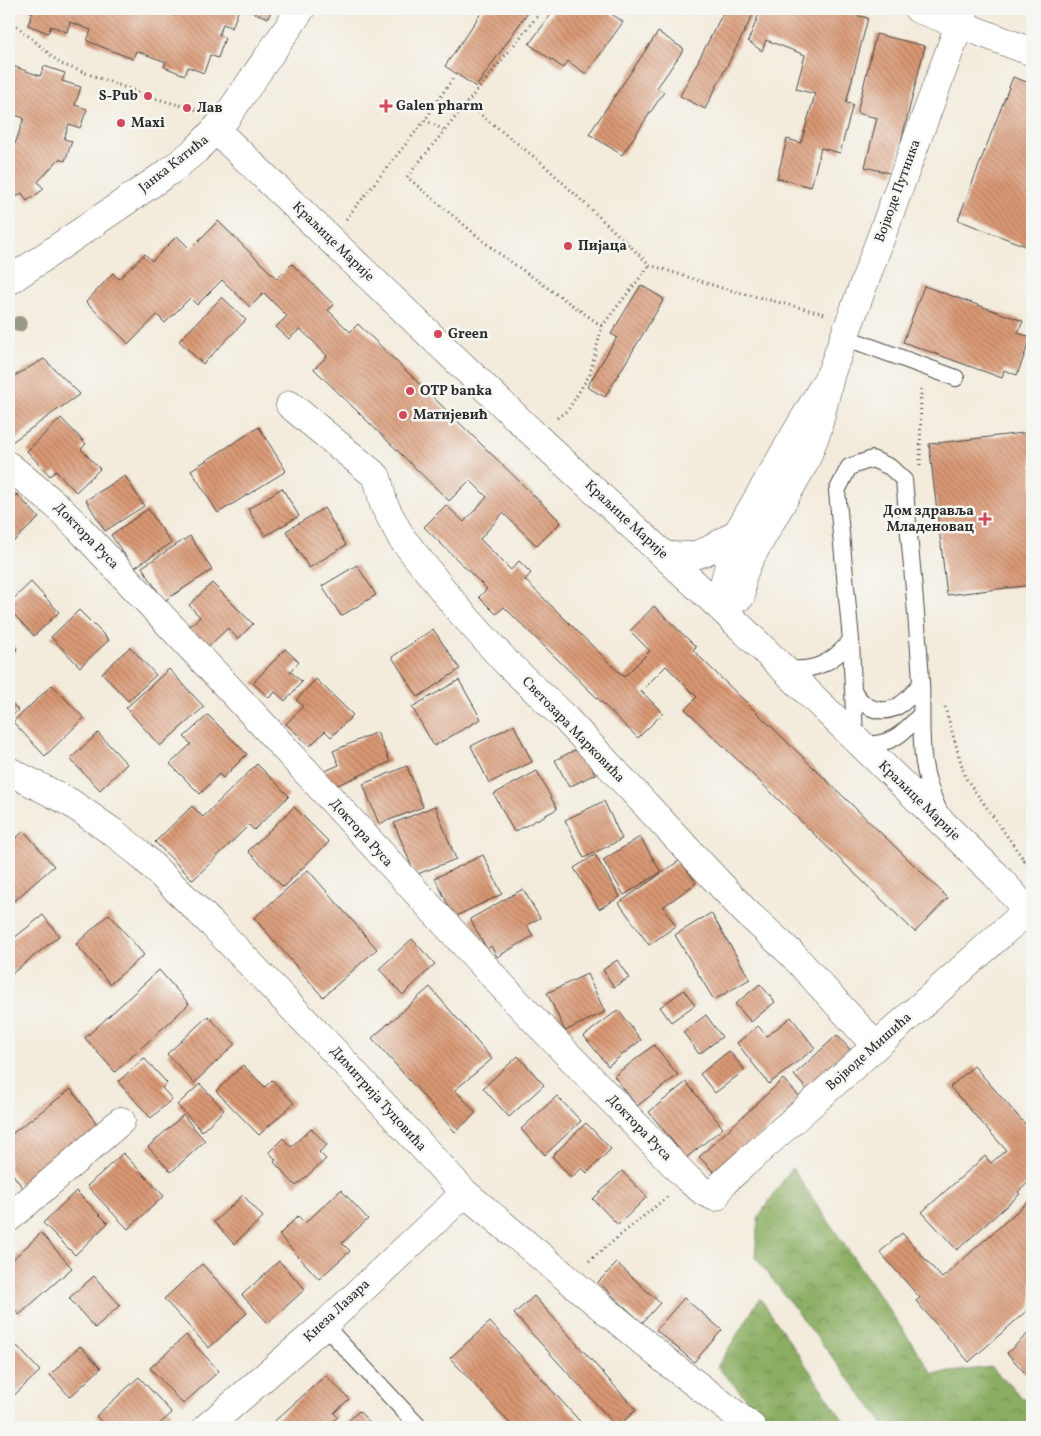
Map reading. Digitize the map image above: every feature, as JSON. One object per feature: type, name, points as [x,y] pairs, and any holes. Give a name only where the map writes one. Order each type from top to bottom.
[{"type":"street","name":"Јанка Катића","points":[[9,280],[170,171],[196,150],[221,124],[301,9]]},
{"type":"street","points":[[918,9],[962,16],[1032,52]]},
{"type":"street","name":"Војводе Путника","points":[[831,372],[738,532],[723,586],[733,619],[744,613],[741,592],[742,577],[749,560],[805,462],[817,431],[831,372],[962,16]]},
{"type":"street","name":"Краљице Марије","points":[[221,124],[330,240],[542,442],[733,619],[995,874],[1030,913]]},
{"type":"street","name":"Светозара Марковића","points":[[290,405],[377,477],[384,505],[401,537],[458,609],[506,662],[564,718],[745,910],[792,954],[876,1046]]},
{"type":"street","name":"Доктора Руса","points":[[9,466],[56,504],[517,1002],[688,1179],[704,1192],[715,1197]]},
{"type":"street","points":[[664,556],[689,557],[703,554],[738,532]]},
{"type":"street","name":"Димитрија Туцовића","points":[[9,771],[44,788],[93,818],[164,875],[333,1050],[465,1193],[671,1365],[752,1427]]},
{"type":"street","name":"Војводе Мишића","points":[[715,1197],[722,1184],[733,1174],[876,1046],[1030,913]]},
{"type":"street","points":[[12,1208],[122,1121]]},
{"type":"street","name":"Кнеза Лазара","points":[[208,1427],[324,1325],[465,1193]]},
{"type":"lane","points":[[846,330],[924,368],[956,378]]},
{"type":"lane","points":[[920,715],[908,729],[880,745],[858,742],[851,640],[837,491],[849,467],[872,459],[890,467],[904,480],[921,683],[920,715],[923,769],[928,789],[946,827]]},
{"type":"lane","points":[[782,668],[799,671],[822,665],[842,652],[851,640]]},
{"type":"lane","points":[[853,690],[866,705],[882,710],[895,709],[910,699],[921,683]]},
{"type":"lane","points":[[324,1325],[420,1427]]},
{"type":"path","points":[[543,9],[407,177],[494,250],[602,326]]},
{"type":"path","points":[[9,19],[61,64],[221,124]]},
{"type":"path","points":[[330,240],[425,120],[453,78]]},
{"type":"path","points":[[466,103],[542,163],[650,265],[722,288],[826,314],[846,330]]},
{"type":"path","points":[[425,120],[444,130]]},
{"type":"path","points":[[542,442],[556,420],[568,410],[590,374],[602,326],[650,265]]},
{"type":"path","points":[[920,474],[919,456],[924,368]]},
{"type":"path","points":[[944,703],[965,777],[1032,872]]},
{"type":"path","points":[[1023,860],[1032,856]]},
{"type":"path","points":[[569,1278],[688,1179]]},
{"type":"green space","points":[[792,1168],[933,1374],[991,1367],[1032,1407],[1032,1427],[886,1427],[755,1257],[758,1217]]},
{"type":"green space","points":[[760,1298],[848,1427],[773,1427],[717,1367]]},
{"type":"building","points":[[25,9],[158,9],[177,16],[180,9],[239,9],[232,28],[223,24],[219,35],[225,38],[218,58],[210,55],[204,73],[188,67],[185,75],[164,67],[166,62],[136,51],[133,59],[87,41],[91,30],[70,22],[67,32],[51,26],[48,33],[28,25],[33,12]]},
{"type":"building","points":[[244,9],[272,9],[268,18]]},
{"type":"building","points":[[484,9],[530,9],[476,87],[445,66]]},
{"type":"building","points":[[555,9],[594,9],[601,14],[605,9],[623,22],[586,74],[568,61],[563,68],[529,44]]},
{"type":"building","points":[[725,9],[756,9],[705,109],[680,96]]},
{"type":"building","points":[[761,9],[831,9],[868,18],[846,103],[853,104],[840,153],[821,148],[811,187],[777,178],[787,139],[801,143],[815,94],[796,89],[805,55],[766,40],[762,51],[748,41]]},
{"type":"building","points":[[658,32],[684,49],[657,88],[664,92],[622,155],[589,134]]},
{"type":"building","points":[[876,34],[925,46],[893,174],[865,167],[877,118],[857,113]]},
{"type":"building","points":[[9,57],[12,58],[10,65],[40,76],[44,66],[65,73],[62,81],[81,87],[75,105],[87,109],[80,128],[69,124],[64,139],[72,141],[65,161],[59,159],[38,182],[44,189],[27,201],[22,193],[9,202],[9,141],[15,144],[24,118],[9,113]]},
{"type":"building","points":[[1013,77],[1032,84],[1032,236],[1028,247],[958,220]]},
{"type":"building","points":[[9,202],[15,208],[9,212]]},
{"type":"building","points":[[218,221],[277,279],[292,264],[334,305],[328,310],[350,332],[358,324],[561,522],[537,546],[503,513],[480,539],[511,570],[519,561],[531,573],[525,580],[624,677],[650,651],[630,631],[654,606],[696,647],[693,650],[718,675],[948,898],[915,932],[685,709],[697,697],[666,666],[641,691],[663,713],[638,738],[504,607],[496,614],[479,597],[487,589],[424,527],[446,505],[464,522],[487,497],[470,480],[449,501],[314,369],[327,356],[313,341],[300,329],[289,339],[276,327],[287,316],[264,293],[250,307],[222,280],[197,305],[190,298],[165,323],[157,315],[129,344],[86,302],[113,273],[119,279],[145,254],[152,261],[177,236],[190,249]]},
{"type":"building","points":[[641,285],[664,299],[605,397],[587,387],[617,337],[611,334]]},
{"type":"building","points":[[924,286],[1023,321],[1018,333],[1031,337],[1017,375],[1004,370],[1002,378],[903,342]]},
{"type":"building","points":[[222,297],[246,320],[203,364],[179,341]]},
{"type":"building","points":[[44,359],[80,394],[9,444],[9,379]]},
{"type":"building","points":[[61,418],[86,444],[81,449],[100,469],[76,492],[56,471],[50,476],[27,451]]},
{"type":"building","points":[[259,427],[286,471],[218,513],[191,470]]},
{"type":"building","name":"Дом здравља Младеновац","points":[[1032,432],[1032,585],[947,595],[929,444]]},
{"type":"building","points":[[125,476],[144,506],[105,531],[86,500]]},
{"type":"building","points":[[282,488],[299,516],[265,536],[248,509]]},
{"type":"building","points":[[17,494],[39,518],[14,541],[9,536],[9,502]]},
{"type":"building","points":[[324,508],[346,545],[309,568],[286,531]]},
{"type":"building","points":[[148,509],[171,543],[134,568],[111,535]]},
{"type":"building","points":[[190,536],[212,570],[164,601],[142,567]]},
{"type":"building","points":[[357,565],[376,595],[341,616],[322,586]]},
{"type":"building","points":[[31,582],[59,612],[34,636],[9,609],[9,603]]},
{"type":"building","points":[[212,583],[253,624],[238,639],[228,628],[208,647],[188,628],[200,617],[189,605]]},
{"type":"building","points":[[79,610],[109,640],[80,667],[51,637]]},
{"type":"building","points":[[433,629],[460,669],[418,697],[392,657]]},
{"type":"building","points":[[9,641],[17,649],[9,658]]},
{"type":"building","points":[[130,647],[156,675],[128,701],[102,673]]},
{"type":"building","points":[[285,649],[299,662],[290,671],[302,682],[285,701],[275,692],[269,698],[253,683]]},
{"type":"building","points":[[169,669],[204,707],[160,746],[126,708]]},
{"type":"building","points":[[316,679],[353,715],[331,737],[325,731],[310,746],[286,724],[303,706],[296,700]]},
{"type":"building","points":[[459,680],[481,719],[434,746],[412,707]]},
{"type":"building","points":[[52,685],[84,718],[45,756],[13,722]]},
{"type":"building","points":[[9,700],[18,710],[9,719]]},
{"type":"building","points":[[208,715],[247,754],[223,778],[219,774],[200,794],[170,764],[191,744],[184,737]]},
{"type":"building","points":[[514,725],[532,762],[489,783],[471,746]]},
{"type":"building","points":[[377,732],[390,762],[331,788],[323,772],[339,765],[333,751]]},
{"type":"building","points":[[98,733],[127,764],[100,790],[70,759]]},
{"type":"building","points":[[581,747],[595,774],[569,787],[555,760]]},
{"type":"building","points":[[257,764],[289,796],[254,830],[249,825],[193,880],[155,842],[192,806],[203,817]]},
{"type":"building","points":[[407,766],[423,807],[379,824],[363,784]]},
{"type":"building","points":[[537,771],[557,809],[514,832],[494,794]]},
{"type":"building","points":[[604,801],[622,839],[584,858],[565,820]]},
{"type":"building","points":[[435,806],[456,859],[415,875],[394,823]]},
{"type":"building","points":[[294,807],[329,842],[283,887],[248,851]]},
{"type":"building","points":[[24,831],[54,866],[14,901],[9,894],[9,844]]},
{"type":"building","points":[[640,837],[661,872],[624,895],[603,860]]},
{"type":"building","points":[[483,855],[502,894],[454,917],[435,878]]},
{"type":"building","points":[[595,855],[620,897],[599,909],[574,868]]},
{"type":"building","points":[[680,860],[696,883],[663,907],[676,926],[649,945],[619,903]]},
{"type":"building","points":[[308,870],[377,949],[323,997],[254,918]]},
{"type":"building","points":[[523,889],[540,918],[527,925],[533,936],[497,957],[491,946],[487,949],[470,919]]},
{"type":"building","points":[[711,913],[750,979],[714,1000],[675,935]]},
{"type":"building","points":[[109,914],[144,955],[110,984],[76,944]]},
{"type":"building","points":[[43,915],[59,936],[9,976],[9,942]]},
{"type":"building","points":[[412,939],[435,964],[403,995],[379,969]]},
{"type":"building","points":[[617,960],[629,978],[614,987],[603,970]]},
{"type":"building","points":[[159,970],[189,1004],[115,1072],[85,1038]]},
{"type":"building","points":[[587,974],[605,1012],[565,1031],[547,993]]},
{"type":"building","points":[[760,984],[775,1002],[751,1022],[735,1004]]},
{"type":"building","points":[[430,987],[492,1059],[455,1090],[476,1113],[455,1132],[372,1038]]},
{"type":"building","points":[[684,990],[695,1005],[671,1022],[660,1007]]},
{"type":"building","points":[[618,1010],[641,1040],[608,1066],[584,1036]]},
{"type":"building","points":[[706,1015],[722,1037],[699,1054],[683,1032]]},
{"type":"building","points":[[208,1016],[235,1044],[194,1083],[167,1054]]},
{"type":"building","points":[[791,1017],[815,1048],[769,1084],[737,1043],[758,1026],[767,1036]]},
{"type":"building","points":[[837,1035],[854,1054],[811,1094],[794,1075]]},
{"type":"building","points":[[654,1045],[678,1075],[637,1106],[614,1076]]},
{"type":"building","points":[[729,1051],[745,1070],[715,1093],[700,1074]]},
{"type":"building","points":[[518,1056],[544,1085],[509,1117],[483,1088]]},
{"type":"building","points":[[144,1058],[167,1083],[162,1088],[172,1099],[151,1118],[118,1082]]},
{"type":"building","points":[[243,1065],[265,1087],[272,1080],[294,1103],[259,1135],[216,1091]]},
{"type":"building","points":[[974,1066],[1032,1132],[1032,1179],[1018,1192],[1020,1194],[957,1250],[922,1212],[985,1156],[991,1163],[1006,1150],[950,1087]]},
{"type":"building","points":[[783,1079],[801,1098],[717,1175],[699,1157]]},
{"type":"building","points":[[686,1082],[723,1128],[686,1158],[649,1112]]},
{"type":"building","points":[[200,1084],[224,1110],[202,1131],[177,1105]]},
{"type":"building","points":[[71,1089],[103,1132],[25,1191],[9,1169],[9,1136]]},
{"type":"building","points":[[557,1096],[581,1121],[545,1155],[521,1129]]},
{"type":"building","points":[[183,1115],[205,1141],[171,1172],[148,1147]]},
{"type":"building","points":[[586,1123],[611,1149],[587,1173],[582,1168],[571,1178],[552,1156]]},
{"type":"building","points":[[311,1128],[327,1145],[319,1152],[326,1159],[296,1186],[274,1162],[276,1160],[269,1152],[283,1138],[291,1147]]},
{"type":"building","points":[[123,1153],[164,1196],[128,1229],[87,1186]]},
{"type":"building","points":[[622,1171],[647,1197],[618,1225],[593,1199]]},
{"type":"building","points":[[341,1190],[368,1219],[342,1243],[350,1251],[319,1279],[279,1235],[298,1216],[305,1223]]},
{"type":"building","points":[[76,1191],[108,1223],[75,1255],[43,1223]]},
{"type":"building","points":[[243,1195],[263,1217],[234,1244],[214,1222]]},
{"type":"building","points":[[1032,1198],[1032,1306],[969,1362],[916,1301],[920,1298],[880,1252],[902,1233],[942,1278]]},
{"type":"building","points":[[41,1233],[72,1268],[19,1315],[9,1303],[9,1263]]},
{"type":"building","points":[[279,1261],[305,1289],[268,1323],[242,1295]]},
{"type":"building","points":[[617,1263],[660,1303],[642,1323],[598,1282]]},
{"type":"building","points":[[202,1264],[247,1313],[209,1348],[164,1299]]},
{"type":"building","points":[[94,1276],[120,1305],[95,1328],[69,1298]]},
{"type":"building","points":[[534,1296],[636,1410],[617,1427],[514,1314]]},
{"type":"building","points":[[684,1298],[722,1330],[694,1362],[656,1330]]},
{"type":"building","points":[[490,1322],[585,1427],[513,1427],[450,1358]]},
{"type":"building","points":[[1032,1330],[1032,1381],[1007,1353]]},
{"type":"building","points":[[186,1335],[219,1371],[183,1404],[150,1368]]},
{"type":"building","points":[[17,1346],[40,1371],[9,1400],[9,1354]]},
{"type":"building","points":[[80,1346],[101,1368],[70,1397],[50,1375]]},
{"type":"building","points":[[326,1375],[349,1399],[334,1413],[338,1417],[326,1427],[268,1427]]},
{"type":"building","points":[[139,1377],[172,1413],[156,1427],[106,1427],[96,1416]]},
{"type":"building","points":[[359,1411],[374,1427],[342,1427]]},
{"type":"place","name":"S-Pub","points":[[148,96]]},
{"type":"place","name":"Galen pharm","points":[[386,106]]},
{"type":"place","name":"Лав","points":[[187,108]]},
{"type":"place","name":"Maxi","points":[[121,123]]},
{"type":"place","name":"Пијаца","points":[[568,246]]},
{"type":"place","name":"Green","points":[[438,334]]},
{"type":"place","name":"OTP banka","points":[[410,391]]},
{"type":"place","name":"Матијевић","points":[[403,415]]},
{"type":"place","name":"Дом здравља Младеновац","points":[[985,519]]}]
